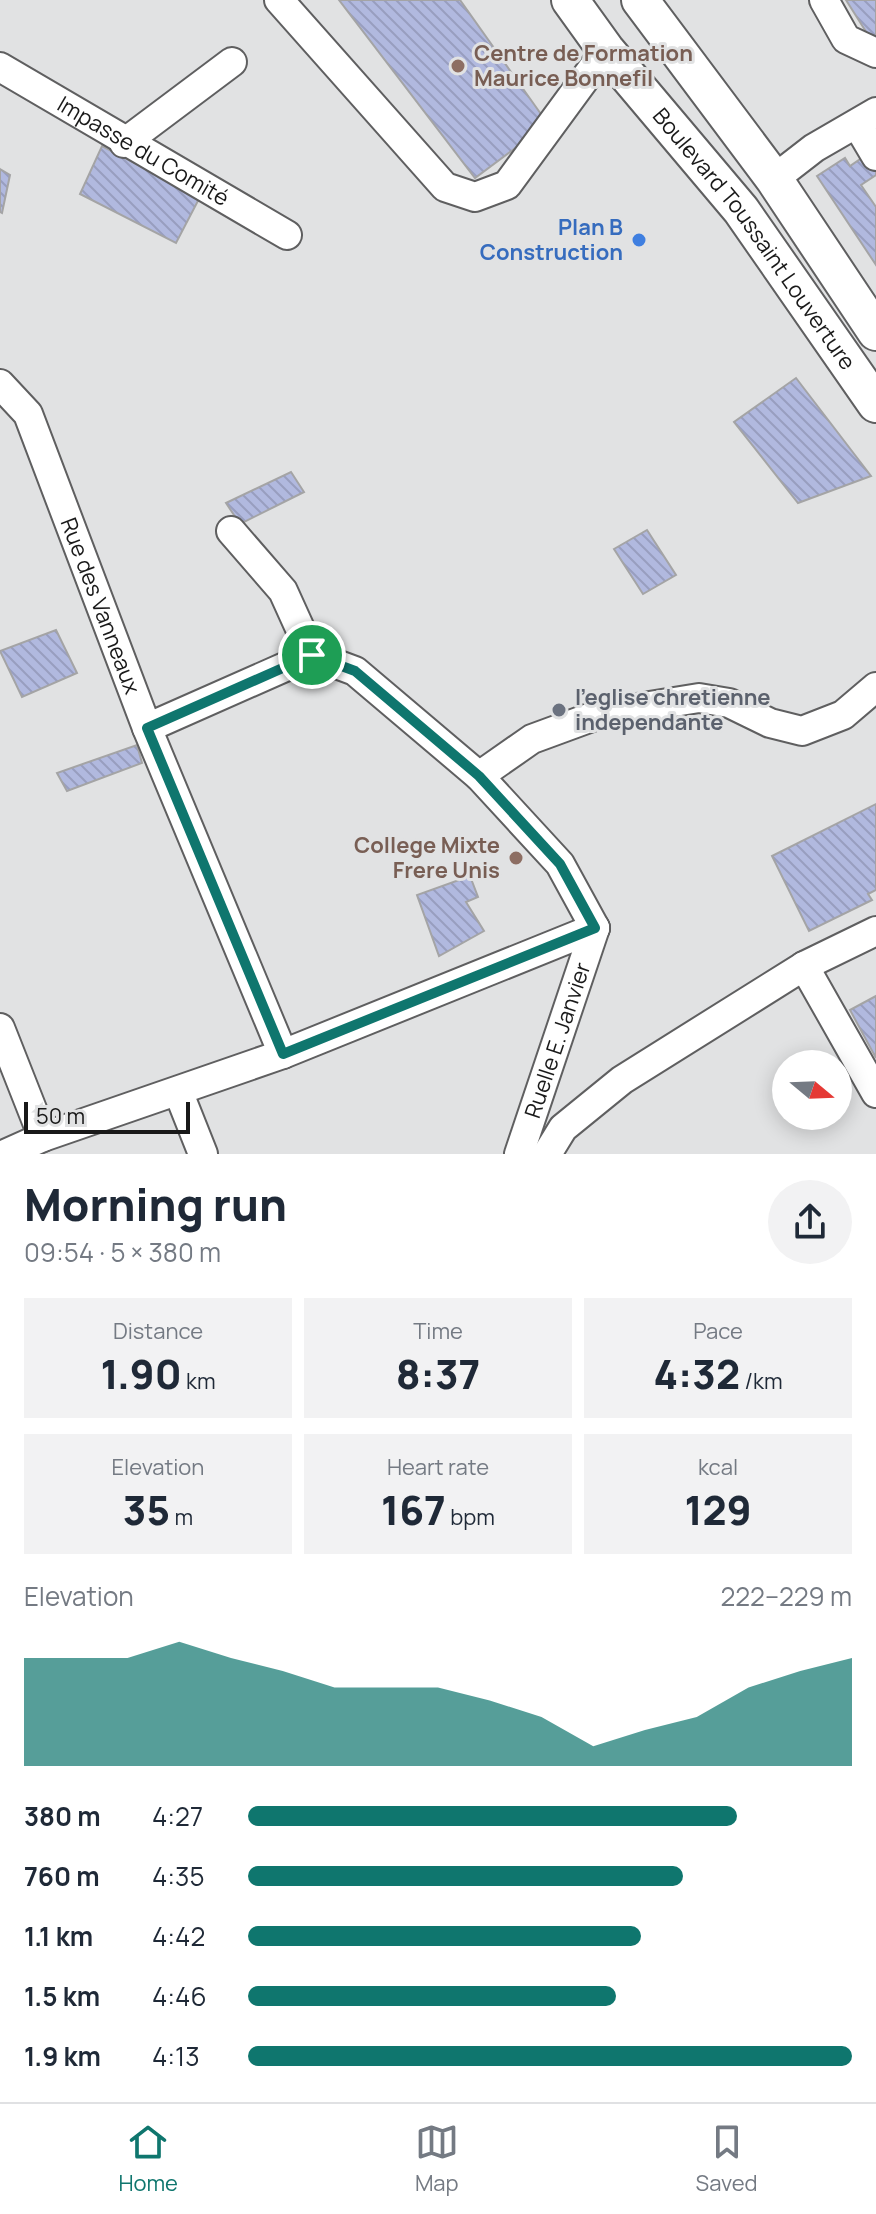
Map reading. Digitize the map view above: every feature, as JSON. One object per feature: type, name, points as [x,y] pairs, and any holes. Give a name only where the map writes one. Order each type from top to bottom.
[{"type":"main road","name":"Boulevard Toussaint Louverture","points":[[570,0],[606,50],[741,210],[876,404]]},
{"type":"main road","name":"Boulevard Toussaint Louverture","points":[[640,0],[870,309]]},
{"type":"street","points":[[279,0],[445,187],[475,197],[507,185],[606,50]]},
{"type":"street","points":[[824,0],[846,39],[876,53]]},
{"type":"street","points":[[124,143],[232,62]]},
{"type":"street","name":"Impasse du Comité","points":[[0,67],[124,143],[287,235]]},
{"type":"street","points":[[774,179],[814,148],[866,118],[876,156]]},
{"type":"street","name":"Rue des Vanneaux","points":[[0,384],[28,414],[147,728],[283,1054]]},
{"type":"street","points":[[231,531],[283,591],[312,655]]},
{"type":"street","points":[[5,1154],[43,1137],[283,1054],[595,928],[560,864],[479,776],[355,671],[312,655],[147,728]]},
{"type":"street","points":[[479,776],[532,739],[600,714],[699,698],[729,703],[770,723],[802,731],[843,715],[876,687]]},
{"type":"street","name":"Ruelle E. Janvier","points":[[519,1154],[595,928]]},
{"type":"street","points":[[547,1154],[563,1128],[622,1080],[804,966],[876,931]]},
{"type":"street","points":[[804,966],[876,1093]]},
{"type":"street","points":[[0,1028],[43,1137]]},
{"type":"street","points":[[178,1091],[203,1154]]},
{"type":"building","points":[[339,0],[460,0],[548,124],[475,178]]},
{"type":"building","points":[[846,0],[876,0],[876,35],[870,38]]},
{"type":"building","points":[[102,146],[200,197],[176,243],[80,194]]},
{"type":"building","points":[[869,153],[876,164],[876,175],[861,185],[876,207],[876,265],[817,176],[845,158],[850,166]]},
{"type":"building","points":[[0,169],[10,175],[2,213],[0,212]]},
{"type":"building","points":[[796,378],[871,476],[798,503],[734,422]]},
{"type":"building","points":[[291,472],[304,492],[240,524],[226,503]]},
{"type":"building","points":[[647,530],[676,575],[643,594],[614,549]]},
{"type":"building","points":[[56,630],[77,673],[22,697],[0,651]]},
{"type":"building","points":[[137,745],[142,763],[67,791],[57,773]]},
{"type":"building","points":[[876,804],[876,890],[868,894],[872,900],[809,931],[772,856]]},
{"type":"building","points":[[470,876],[478,897],[466,902],[484,931],[439,956],[417,895]]},
{"type":"building","points":[[876,996],[876,1058],[850,1010]]},
{"type":"place","name":"Centre de Formation Maurice Bonnefil","points":[[458,66]]},
{"type":"place","name":"Plan B Construction","points":[[639,240]]},
{"type":"place","name":"l'eglise chretienne independante","points":[[559,710]]},
{"type":"place","name":"College Mixte Frere Unis","points":[[516,858]]},
{"type":"route","points":[[312,655],[355,671],[479,776],[523,820],[560,864],[595,928],[283,1054],[147,728],[312,655]]}]
